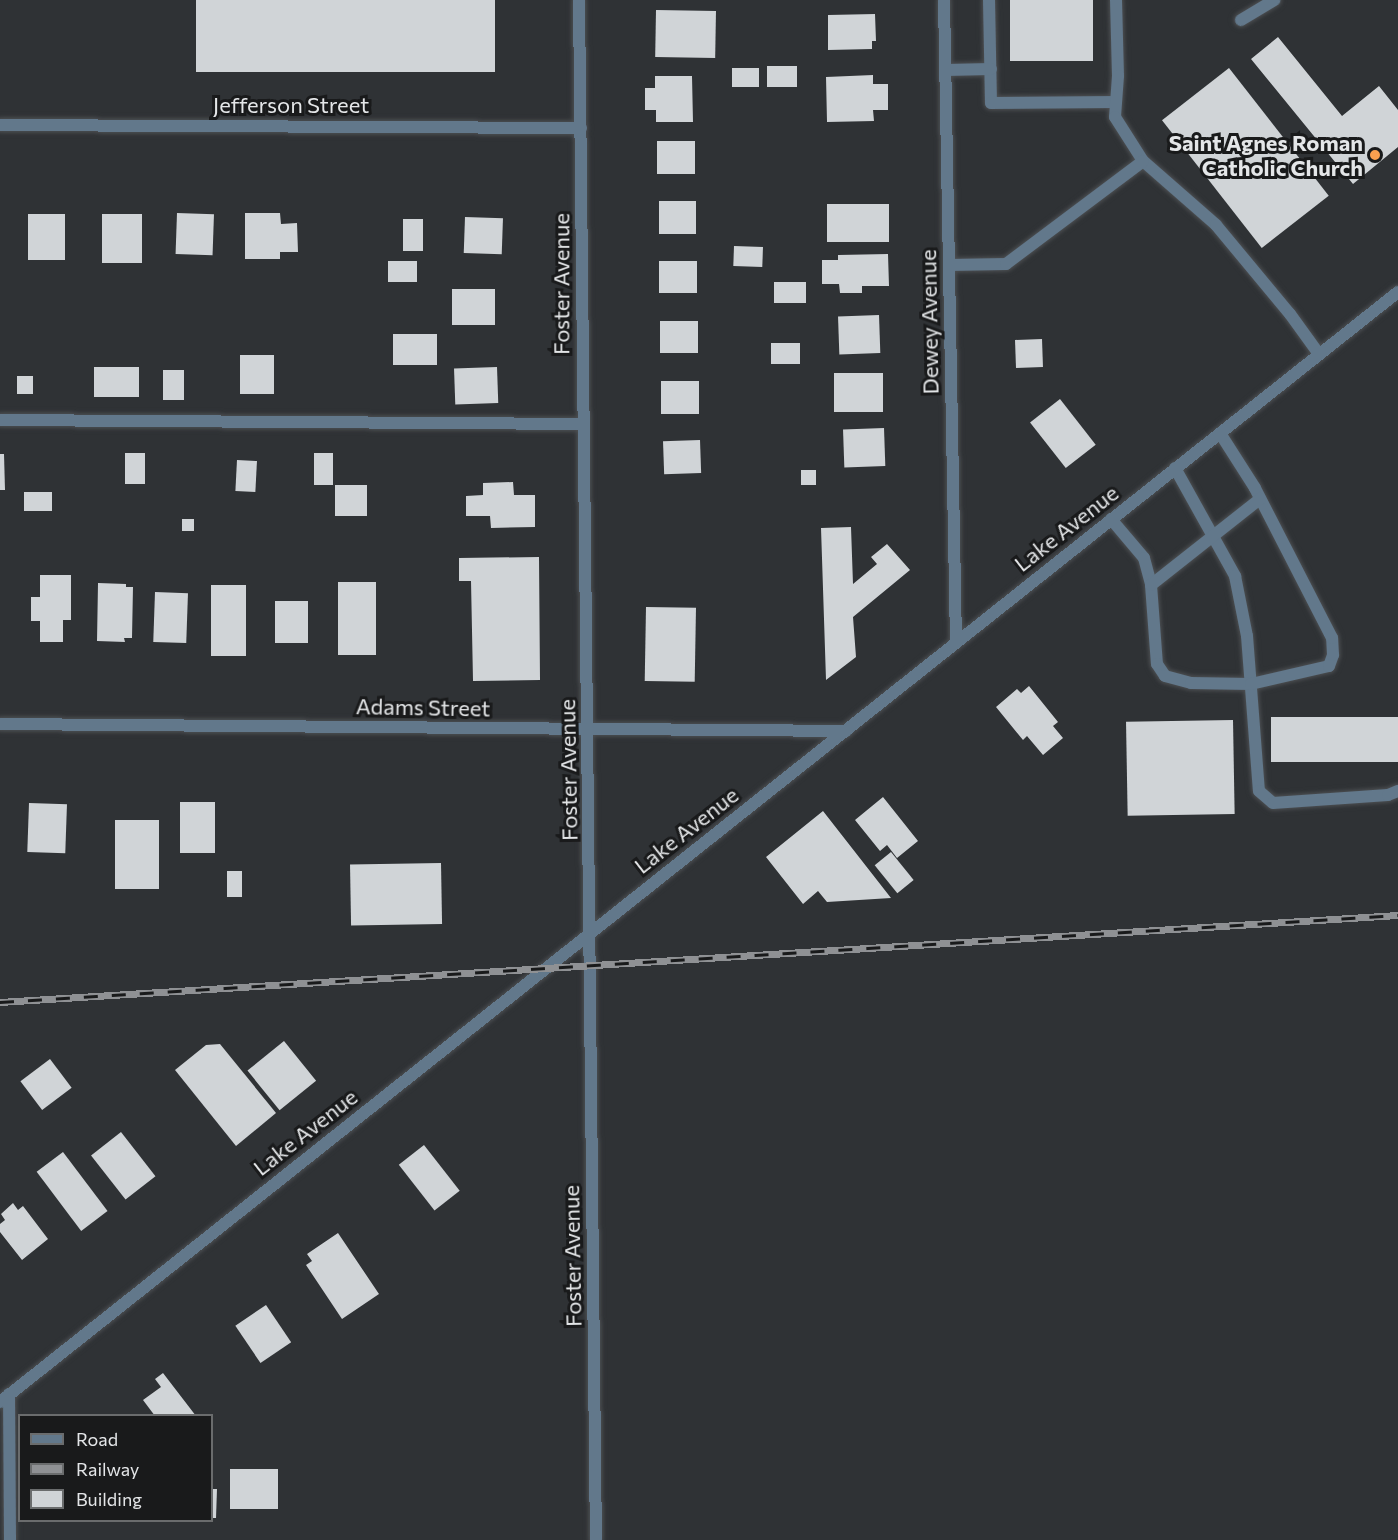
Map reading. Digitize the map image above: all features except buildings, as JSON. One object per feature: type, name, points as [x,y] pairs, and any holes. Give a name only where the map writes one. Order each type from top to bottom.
[{"type":"street","name":"Foster Avenue","points":[[579,0],[596,1540]]},
{"type":"street","name":"Dewey Avenue","points":[[944,0],[956,642]]},
{"type":"street","points":[[989,0],[991,103],[1116,102]]},
{"type":"street","points":[[1116,0],[1115,117],[1143,161],[1216,225],[1290,314],[1319,354]]},
{"type":"street","points":[[1241,20],[1274,0]]},
{"type":"street","points":[[946,70],[991,69]]},
{"type":"street","name":"Jefferson Street","points":[[0,125],[581,128]]},
{"type":"street","points":[[949,265],[1006,264],[1143,161]]},
{"type":"street","name":"Lake Avenue","points":[[5,1398],[1398,292]]},
{"type":"street","points":[[0,420],[584,424]]},
{"type":"street","points":[[1111,519],[1144,558],[1151,585],[1158,664],[1165,676],[1191,683],[1251,684],[1329,666],[1333,655],[1332,638],[1260,499],[1220,433]]},
{"type":"street","points":[[1175,468],[1235,576],[1247,636],[1259,791],[1273,804],[1388,795],[1398,791]]},
{"type":"street","points":[[1151,585],[1260,499]]},
{"type":"street","name":"Adams Street","points":[[0,724],[846,731]]},
{"type":"street","points":[[5,1398],[10,1540]]},
{"type":"railway","points":[[0,1002],[1398,915]]},
{"type":"place","name":"Saint Agnes Roman Catholic Church","points":[[1375,155]]}]
